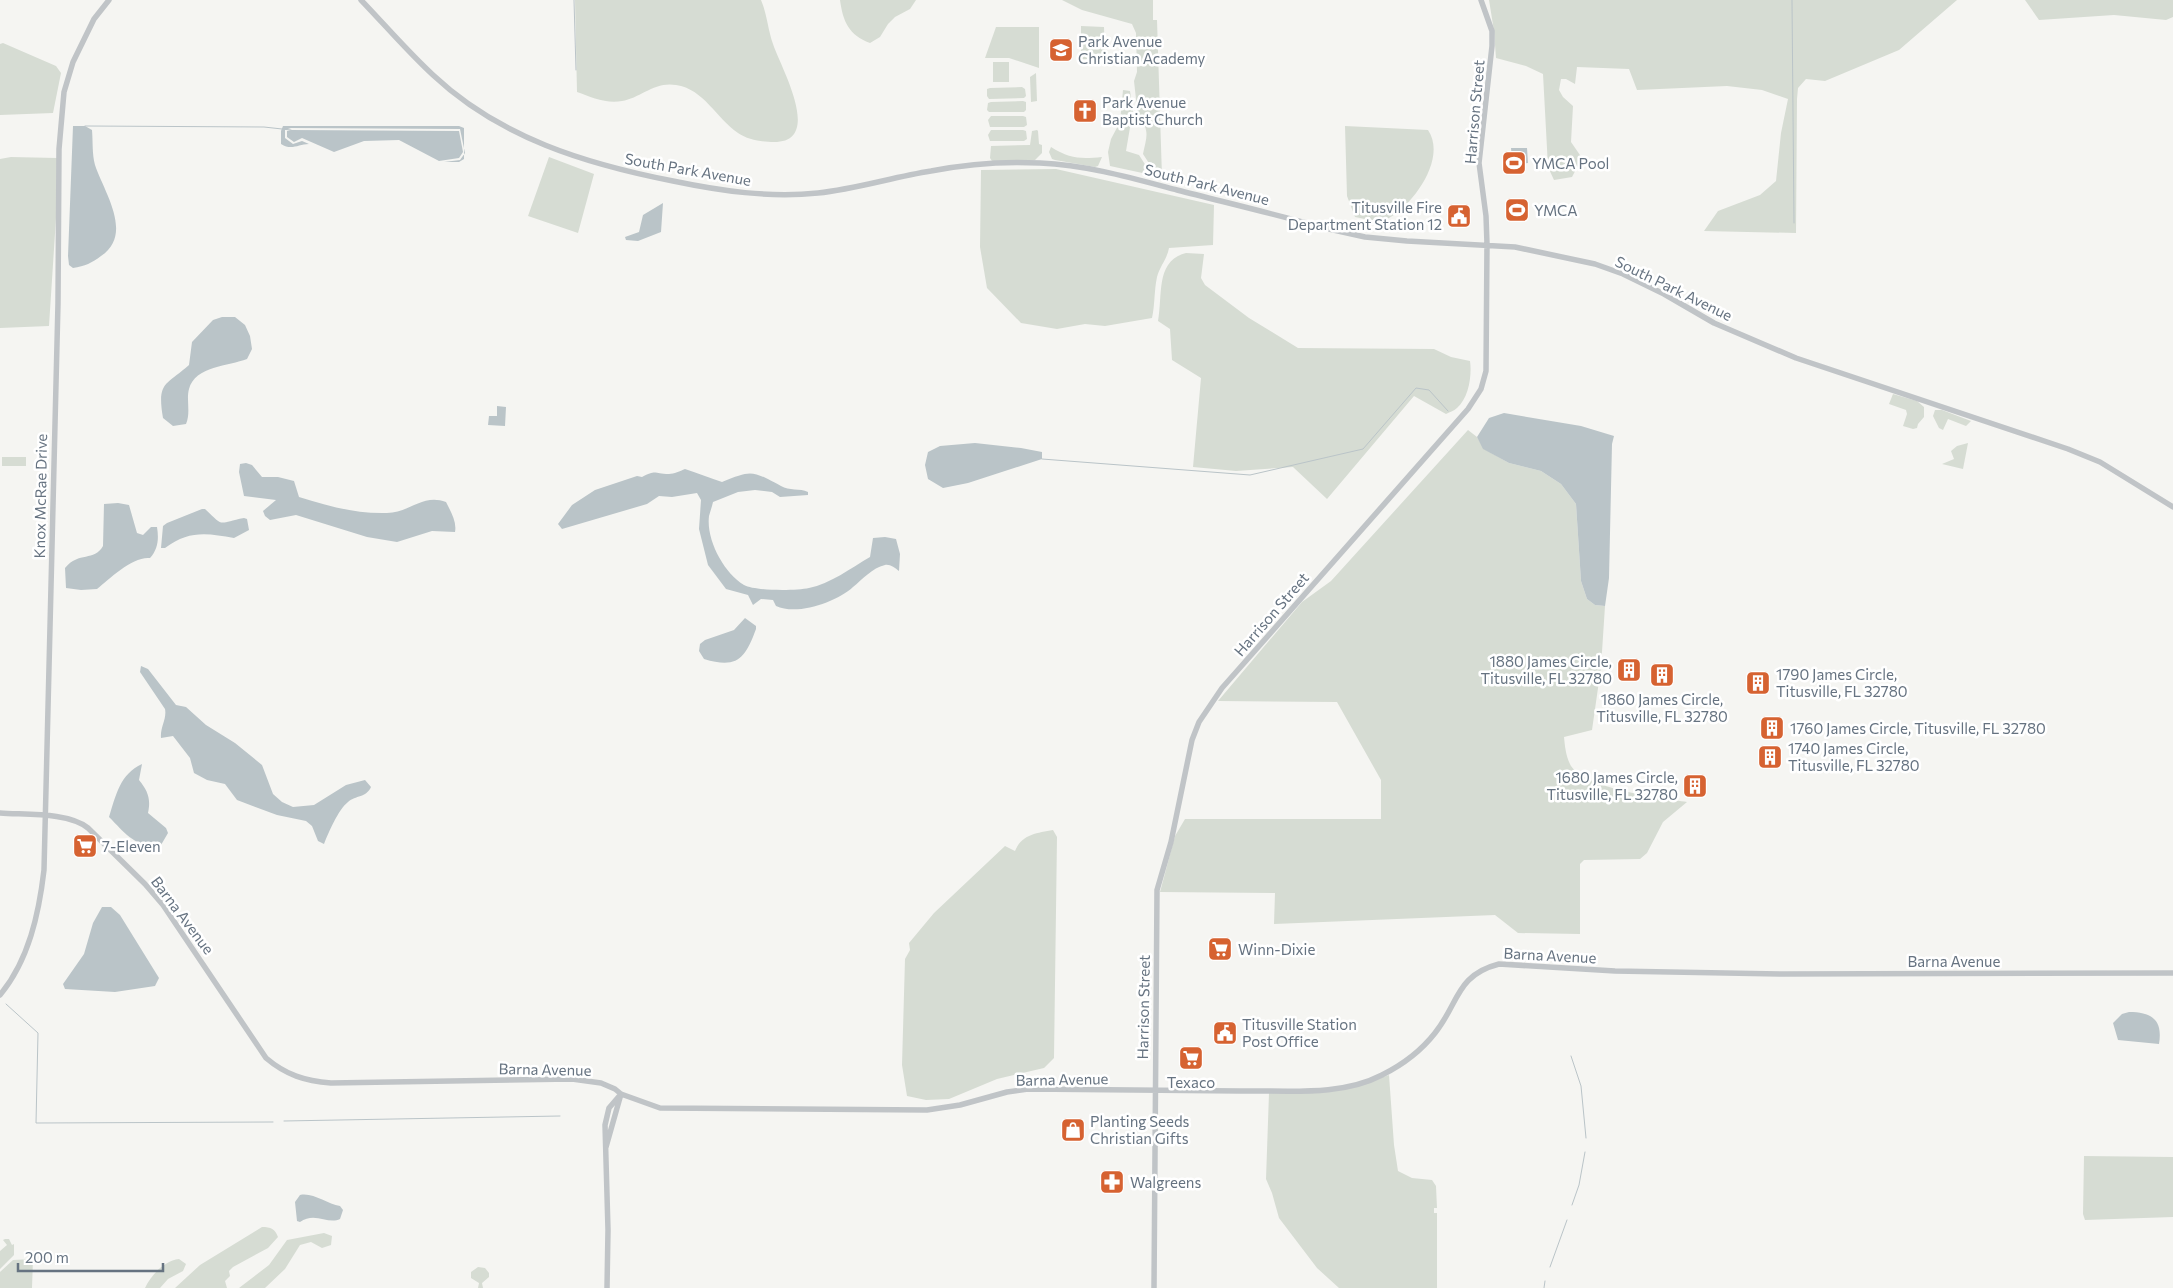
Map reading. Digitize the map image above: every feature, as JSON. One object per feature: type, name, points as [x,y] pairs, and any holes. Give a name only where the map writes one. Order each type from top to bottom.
[{"type":"street","name":"Knox McRae Drive","points":[[0,995],[24,956],[40,901],[44,870],[60,149],[64,92],[72,62],[94,19],[109,0]]},
{"type":"street","name":"South Park Avenue","points":[[361,0],[434,76],[471,105],[538,144],[594,164],[625,172],[710,188],[751,194],[785,194],[818,193],[844,189],[968,164],[1039,163],[1103,171],[1365,237],[1487,244],[1538,251],[1595,264],[1623,274],[1664,294],[1714,323],[1796,358],[2068,449],[2100,462],[2173,507]]},
{"type":"street","name":"Harrison Street","points":[[1154,1288],[1157,890],[1171,842],[1192,740],[1199,722],[1222,688],[1476,398],[1486,371],[1487,244],[1486,216],[1479,163],[1492,46],[1492,31],[1481,0]]},
{"type":"street","name":"Barna Avenue","points":[[0,814],[45,816],[82,823],[145,884],[178,926],[266,1058],[280,1070],[303,1079],[331,1083],[572,1079],[601,1083],[621,1094],[660,1108],[927,1110],[960,1105],[1008,1092],[1028,1089],[1310,1090],[1352,1086],[1382,1076],[1412,1057],[1435,1034],[1453,1007],[1464,983],[1487,967],[1498,964],[1615,971],[1792,974],[2173,973]]},
{"type":"street","points":[[607,1288],[605,1125],[610,1108],[621,1094]]},
{"type":"shaded area","points":[[575,0],[761,0],[773,44],[795,102],[798,117],[796,130],[789,139],[774,142],[746,137],[730,127],[694,92],[676,85],[661,85],[629,99],[616,102],[599,100],[577,92]]},
{"type":"shaded area","points":[[840,0],[916,0],[910,9],[895,17],[880,37],[870,43],[857,36],[848,27]]},
{"type":"shaded area","points":[[1062,0],[1153,0],[1153,20],[1157,20],[1162,177],[1151,175],[1152,168],[1143,154],[1146,130],[1138,117],[1134,81],[1137,72],[1136,33],[1132,24],[1082,10]]},
{"type":"shaded area","points":[[1489,0],[1957,0],[1899,50],[1825,81],[1806,79],[1798,88],[1796,233],[1704,231],[1718,211],[1760,195],[1776,181],[1781,133],[1788,99],[1762,90],[1727,86],[1637,90],[1629,69],[1577,67],[1575,84],[1566,79],[1561,79],[1559,90],[1563,97],[1573,106],[1571,142],[1582,158],[1572,177],[1554,180],[1548,167],[1543,74],[1526,66],[1496,58]]},
{"type":"shaded area","points":[[2025,0],[2173,0],[2173,17],[2166,20],[2114,15],[2039,20]]},
{"type":"shaded area","points":[[1081,26],[1104,27],[1105,59],[1081,59]]},
{"type":"shaded area","points":[[996,27],[1039,27],[1039,68],[1009,58],[985,58]]},
{"type":"shaded area","points":[[3,43],[56,66],[61,73],[53,113],[0,115],[0,44]]},
{"type":"shaded area","points":[[993,62],[1009,62],[1009,82],[993,82]]},
{"type":"shaded area","points":[[1036,73],[1037,101],[1031,102],[1030,77]]},
{"type":"shaded area","points":[[1022,87],[1025,89],[1026,96],[1024,98],[989,99],[987,96],[987,89],[990,88]]},
{"type":"shaded area","points":[[1123,90],[1130,91],[1133,110],[1126,151],[1139,155],[1148,169],[1147,174],[1110,166],[1108,152],[1111,139],[1120,122]]},
{"type":"shaded area","points":[[991,102],[1026,102],[1026,110],[1024,112],[989,112],[987,110],[988,103]]},
{"type":"shaded area","points":[[991,116],[1023,116],[1026,117],[1027,125],[1024,127],[990,127],[988,120]]},
{"type":"shaded area","points":[[73,126],[85,126],[92,130],[95,165],[110,200],[116,225],[111,247],[91,262],[73,268],[69,265],[68,256]]},
{"type":"shaded area","points":[[283,126],[459,126],[464,128],[464,148],[460,129],[291,128],[285,130],[285,138],[293,144],[302,141],[309,144],[288,147],[281,144]]},
{"type":"shaded area","points":[[1345,126],[1428,130],[1433,141],[1431,166],[1417,191],[1399,211],[1389,218],[1368,220],[1355,217],[1347,196]]},
{"type":"shaded area","points":[[991,130],[1023,130],[1026,131],[1027,139],[1024,141],[990,141],[988,135]]},
{"type":"shaded area","points":[[1037,130],[1039,144],[1042,145],[1042,153],[1035,160],[992,161],[990,158],[991,146],[1030,145],[1032,131]]},
{"type":"shaded area","points":[[287,131],[459,131],[463,152],[459,158],[439,161],[399,140],[364,141],[334,152],[302,138],[294,142],[287,137]]},
{"type":"shaded area","points":[[1051,147],[1064,154],[1076,157],[1102,157],[1098,166],[1095,167],[1055,160],[1052,159],[1049,152]]},
{"type":"shaded area","points":[[1511,148],[1527,148],[1528,163],[1518,164],[1517,159],[1512,159]]},
{"type":"shaded area","points":[[464,154],[464,159],[459,162],[444,162],[460,160]]},
{"type":"shaded area","points":[[11,157],[57,158],[56,218],[49,326],[0,328],[0,159]]},
{"type":"shaded area","points":[[549,157],[594,174],[578,233],[528,216]]},
{"type":"shaded area","points":[[1056,169],[1214,205],[1213,245],[1169,248],[1157,277],[1152,318],[1105,326],[1085,324],[1057,329],[1021,323],[987,288],[980,247],[981,170]]},
{"type":"shaded area","points":[[663,203],[661,232],[638,241],[626,240],[625,237],[639,232],[643,215]]},
{"type":"shaded area","points":[[1186,253],[1204,254],[1201,278],[1205,285],[1249,318],[1298,348],[1434,349],[1451,357],[1470,361],[1470,379],[1467,392],[1461,404],[1446,414],[1414,396],[1327,499],[1293,467],[1236,471],[1193,467],[1201,378],[1172,360],[1170,329],[1158,321],[1162,280],[1165,271],[1169,263],[1176,257]]},
{"type":"shaded area","points":[[222,317],[235,317],[245,325],[250,336],[252,349],[247,359],[205,371],[192,381],[189,389],[186,424],[173,426],[163,418],[161,406],[162,391],[169,382],[189,365],[192,342],[213,320]]},
{"type":"shaded area","points":[[1893,394],[1917,401],[1924,407],[1924,417],[1917,428],[1913,429],[1903,426],[1907,414],[1906,410],[1889,404]]},
{"type":"shaded area","points":[[497,406],[506,407],[505,426],[488,425],[489,416],[497,416]]},
{"type":"shaded area","points":[[1935,410],[1942,410],[1971,421],[1966,426],[1948,419],[1943,430],[1939,428],[1933,416]]},
{"type":"shaded area","points":[[1504,413],[1581,426],[1614,436],[1612,444],[1609,578],[1605,606],[1595,605],[1587,599],[1581,581],[1576,504],[1561,484],[1541,471],[1509,463],[1483,449],[1477,437],[1489,418]]},
{"type":"shaded area","points":[[1468,430],[1477,437],[1484,449],[1509,463],[1541,471],[1561,484],[1576,504],[1581,581],[1587,599],[1595,605],[1605,606],[1601,667],[1592,730],[1564,737],[1565,748],[1571,766],[1579,774],[1607,786],[1643,795],[1687,802],[1663,822],[1647,853],[1640,859],[1584,860],[1580,864],[1580,934],[1518,933],[1495,915],[1274,924],[1275,893],[1160,892],[1175,836],[1185,819],[1381,819],[1381,780],[1337,702],[1218,701],[1302,602],[1331,581]]},
{"type":"shaded area","points":[[975,443],[1042,452],[1042,459],[968,483],[943,488],[928,479],[925,465],[928,452],[940,446]]},
{"type":"shaded area","points":[[1968,443],[1963,469],[1942,464],[1954,459],[1951,451],[1957,446]]},
{"type":"shaded area","points":[[2,457],[26,457],[26,466],[2,466]]},
{"type":"shaded area","points":[[240,464],[252,465],[262,477],[278,477],[294,481],[299,497],[342,509],[387,513],[430,500],[446,502],[452,513],[455,532],[432,531],[397,542],[367,537],[296,515],[270,520],[263,511],[276,500],[244,496],[239,472]]},
{"type":"shaded area","points":[[685,469],[722,482],[740,475],[758,475],[784,488],[808,492],[808,495],[780,497],[772,492],[755,490],[738,492],[713,502],[709,516],[709,525],[713,545],[723,564],[744,585],[775,590],[803,589],[817,586],[870,557],[873,538],[885,537],[896,539],[900,554],[899,571],[889,565],[880,566],[846,593],[816,606],[785,609],[776,606],[773,600],[761,599],[753,605],[748,595],[726,589],[708,565],[699,529],[701,500],[697,493],[672,497],[659,496],[647,504],[562,529],[558,524],[572,505],[595,490],[637,476],[642,477],[653,473],[671,474]]},
{"type":"shaded area","points":[[118,503],[129,505],[137,533],[143,535],[151,527],[157,527],[157,544],[153,555],[150,558],[143,558],[129,564],[97,589],[81,590],[66,588],[65,568],[76,560],[95,554],[103,546],[104,504]]},
{"type":"shaded area","points":[[205,509],[219,522],[247,519],[249,530],[234,538],[198,534],[182,538],[165,548],[161,548],[163,526]]},
{"type":"shaded area","points":[[745,618],[756,626],[756,629],[748,648],[738,659],[724,663],[704,659],[699,651],[700,644],[705,640],[734,630]]},
{"type":"shaded area","points":[[141,666],[148,669],[176,705],[186,707],[206,725],[235,743],[262,765],[273,794],[282,802],[293,807],[314,805],[346,785],[365,780],[371,787],[369,791],[351,800],[344,806],[334,821],[324,844],[318,841],[312,826],[306,821],[277,815],[237,800],[225,784],[207,780],[194,773],[190,758],[173,736],[161,738],[165,709],[140,672]]},
{"type":"shaded area","points":[[142,764],[139,780],[148,795],[148,813],[166,828],[168,833],[161,845],[144,844],[132,839],[109,817],[124,779]]},
{"type":"shaded area","points":[[1053,830],[1057,837],[1054,1058],[1044,1068],[997,1079],[949,1099],[926,1100],[907,1096],[902,1065],[905,959],[910,950],[909,943],[934,913],[1005,846],[1015,851],[1022,841],[1031,835]]},
{"type":"shaded area","points":[[102,907],[111,907],[120,915],[159,978],[155,986],[115,992],[65,989],[63,984],[84,954],[93,923]]},
{"type":"shaded area","points":[[2137,1012],[2154,1019],[2159,1029],[2159,1044],[2118,1040],[2113,1023],[2122,1014]]},
{"type":"shaded area","points":[[1389,1075],[1394,1145],[1398,1171],[1412,1178],[1432,1180],[1436,1186],[1437,1208],[1434,1208],[1434,1213],[1437,1213],[1437,1288],[1339,1288],[1317,1268],[1279,1218],[1266,1179],[1269,1093],[1352,1088]]},
{"type":"shaded area","points":[[2084,1156],[2173,1157],[2173,1217],[2085,1220],[2083,1214]]},
{"type":"shaded area","points":[[300,1195],[310,1195],[340,1206],[343,1210],[340,1219],[311,1218],[300,1222],[297,1221],[295,1202]]},
{"type":"shaded area","points":[[262,1227],[272,1229],[278,1237],[268,1248],[229,1271],[230,1276],[225,1281],[227,1288],[175,1288],[200,1265]]},
{"type":"shaded area","points":[[324,1233],[332,1236],[331,1245],[322,1248],[311,1242],[300,1245],[285,1269],[265,1288],[239,1288],[269,1265],[287,1240]]},
{"type":"shaded area","points":[[9,1239],[12,1245],[14,1244],[14,1255],[0,1269],[0,1251],[7,1245],[3,1240]]},
{"type":"shaded area","points":[[33,1259],[32,1288],[0,1288],[0,1272],[13,1260]]},
{"type":"shaded area","points":[[179,1259],[186,1264],[183,1271],[168,1279],[160,1288],[145,1288],[159,1269],[173,1260]]},
{"type":"shaded area","points":[[478,1267],[485,1268],[489,1273],[489,1277],[482,1283],[483,1288],[478,1288],[479,1283],[471,1278],[471,1272]]},
{"type":"waterway","points":[[574,0],[576,70]]},
{"type":"waterway","points":[[1792,0],[1794,223]]},
{"type":"waterway","points":[[85,126],[264,127],[291,130]]},
{"type":"waterway","points":[[1042,459],[1250,475],[1363,449],[1416,388],[1429,390],[1448,411]]},
{"type":"waterway","points":[[6,1004],[38,1033],[36,1123],[273,1122]]},
{"type":"waterway","points":[[1571,1056],[1581,1086],[1586,1138]]},
{"type":"waterway","points":[[284,1121],[560,1116]]},
{"type":"waterway","points":[[1572,1205],[1579,1185],[1585,1152]]},
{"type":"waterway","points":[[1550,1267],[1567,1220]]},
{"type":"waterway","points":[[1544,1288],[1545,1281]]},
{"type":"place","name":"Park Avenue Christian Academy","points":[[1061,50]]},
{"type":"place","name":"Park Avenue Baptist Church","points":[[1085,111]]},
{"type":"place","name":"YMCA Pool","points":[[1514,163]]},
{"type":"place","name":"YMCA","points":[[1517,210]]},
{"type":"place","name":"Titusville Fire Department Station 12","points":[[1459,216]]},
{"type":"place","name":"1880 James Circle, Titusville, FL 32780","points":[[1629,670]]},
{"type":"place","name":"1860 James Circle, Titusville, FL 32780","points":[[1662,675]]},
{"type":"place","name":"1790 James Circle, Titusville, FL 32780","points":[[1758,683]]},
{"type":"place","name":"1760 James Circle, Titusville, FL 32780","points":[[1772,728]]},
{"type":"place","name":"1740 James Circle, Titusville, FL 32780","points":[[1770,757]]},
{"type":"place","name":"1680 James Circle, Titusville, FL 32780","points":[[1695,786]]},
{"type":"place","name":"7-Eleven","points":[[85,846]]},
{"type":"place","name":"Winn-Dixie","points":[[1220,949]]},
{"type":"place","name":"Titusville Station Post Office","points":[[1225,1033]]},
{"type":"place","name":"Texaco","points":[[1191,1058]]},
{"type":"place","name":"Planting Seeds Christian Gifts","points":[[1073,1130]]},
{"type":"place","name":"Walgreens","points":[[1112,1182]]}]
